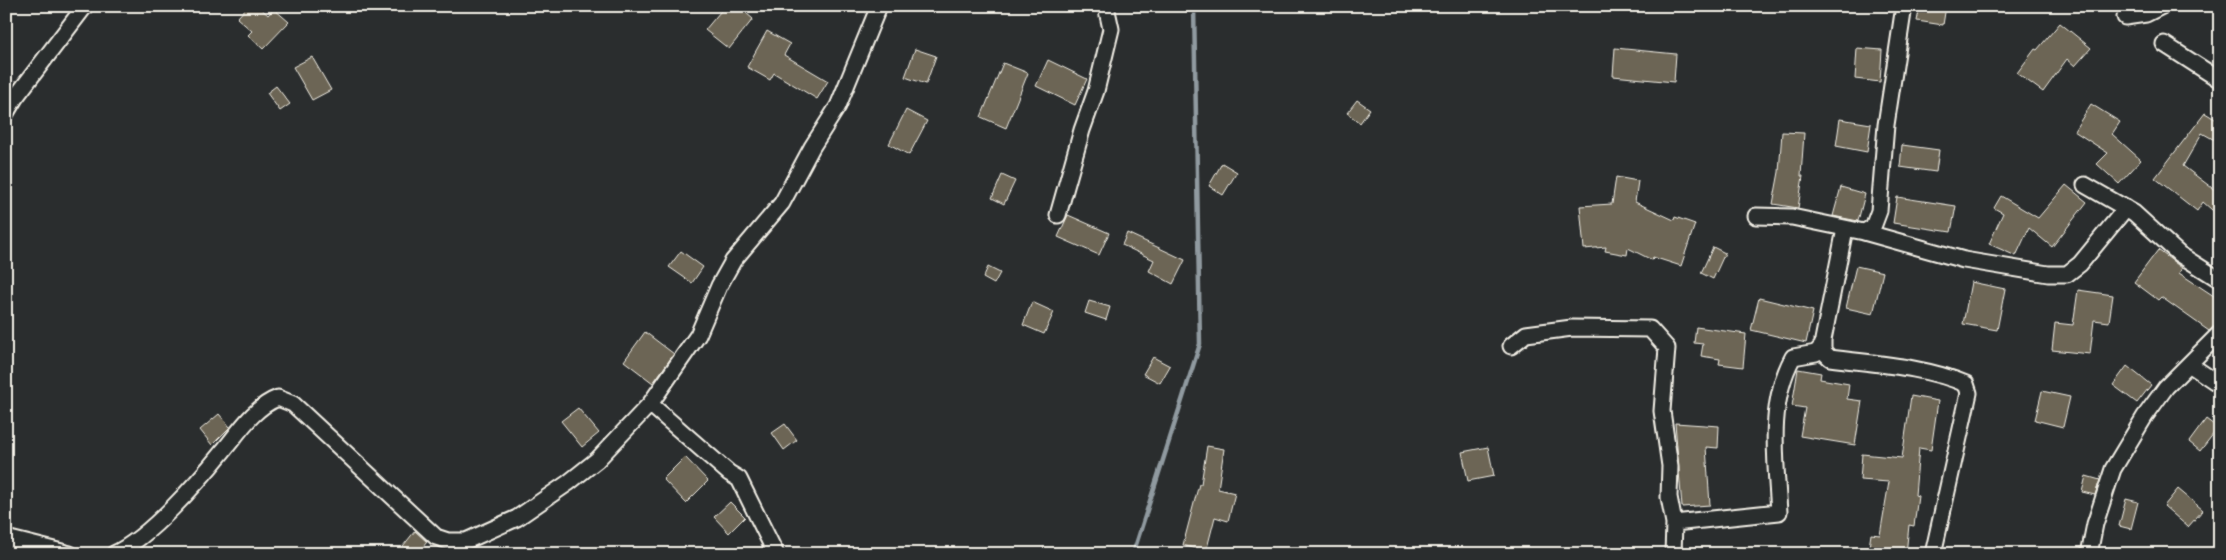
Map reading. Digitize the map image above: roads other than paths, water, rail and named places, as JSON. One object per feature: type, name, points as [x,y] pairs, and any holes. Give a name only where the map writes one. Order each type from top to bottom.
[{"type":"street","points":[[6,114],[15,98],[85,6]]},
{"type":"street","points":[[114,554],[132,544],[154,526],[219,456],[261,406],[278,398],[293,404],[436,537],[448,541],[466,541],[517,518],[568,483],[597,460],[650,404],[698,335],[718,286],[734,261],[782,202],[812,147],[838,106],[878,6]]},
{"type":"street","points":[[1058,216],[1082,130],[1096,91],[1109,38],[1111,29],[1106,6]]},
{"type":"street","points":[[1864,232],[1873,227],[1880,211],[1886,125],[1904,6]]},
{"type":"street","points":[[2125,16],[2146,14],[2162,6]]},
{"type":"street","points":[[2164,44],[2220,80]]},
{"type":"street","points":[[2086,185],[2126,208],[2180,254],[2220,280]]},
{"type":"street","points":[[1756,216],[1792,217],[1864,232],[1964,260],[2048,274],[2067,274],[2080,264],[2126,208]]},
{"type":"street","points":[[1845,229],[1823,352],[1830,358],[1925,372],[1966,384],[1970,393],[1933,554]]},
{"type":"street","points":[[1511,346],[1526,334],[1572,328],[1650,329],[1667,348],[1662,411],[1670,466],[1669,497],[1674,523],[1673,554]]},
{"type":"street","points":[[2089,554],[2095,524],[2113,469],[2145,416],[2166,387],[2220,333]]},
{"type":"street","points":[[1674,523],[1778,512],[1774,422],[1785,372],[1793,357],[1816,353],[1823,345]]},
{"type":"street","points":[[2189,364],[2220,385]]},
{"type":"street","points":[[650,404],[729,473],[739,479],[776,554]]},
{"type":"street","points":[[6,538],[70,554]]},
{"type":"waterway","points":[[1133,554],[1200,344],[1194,6]]}]
